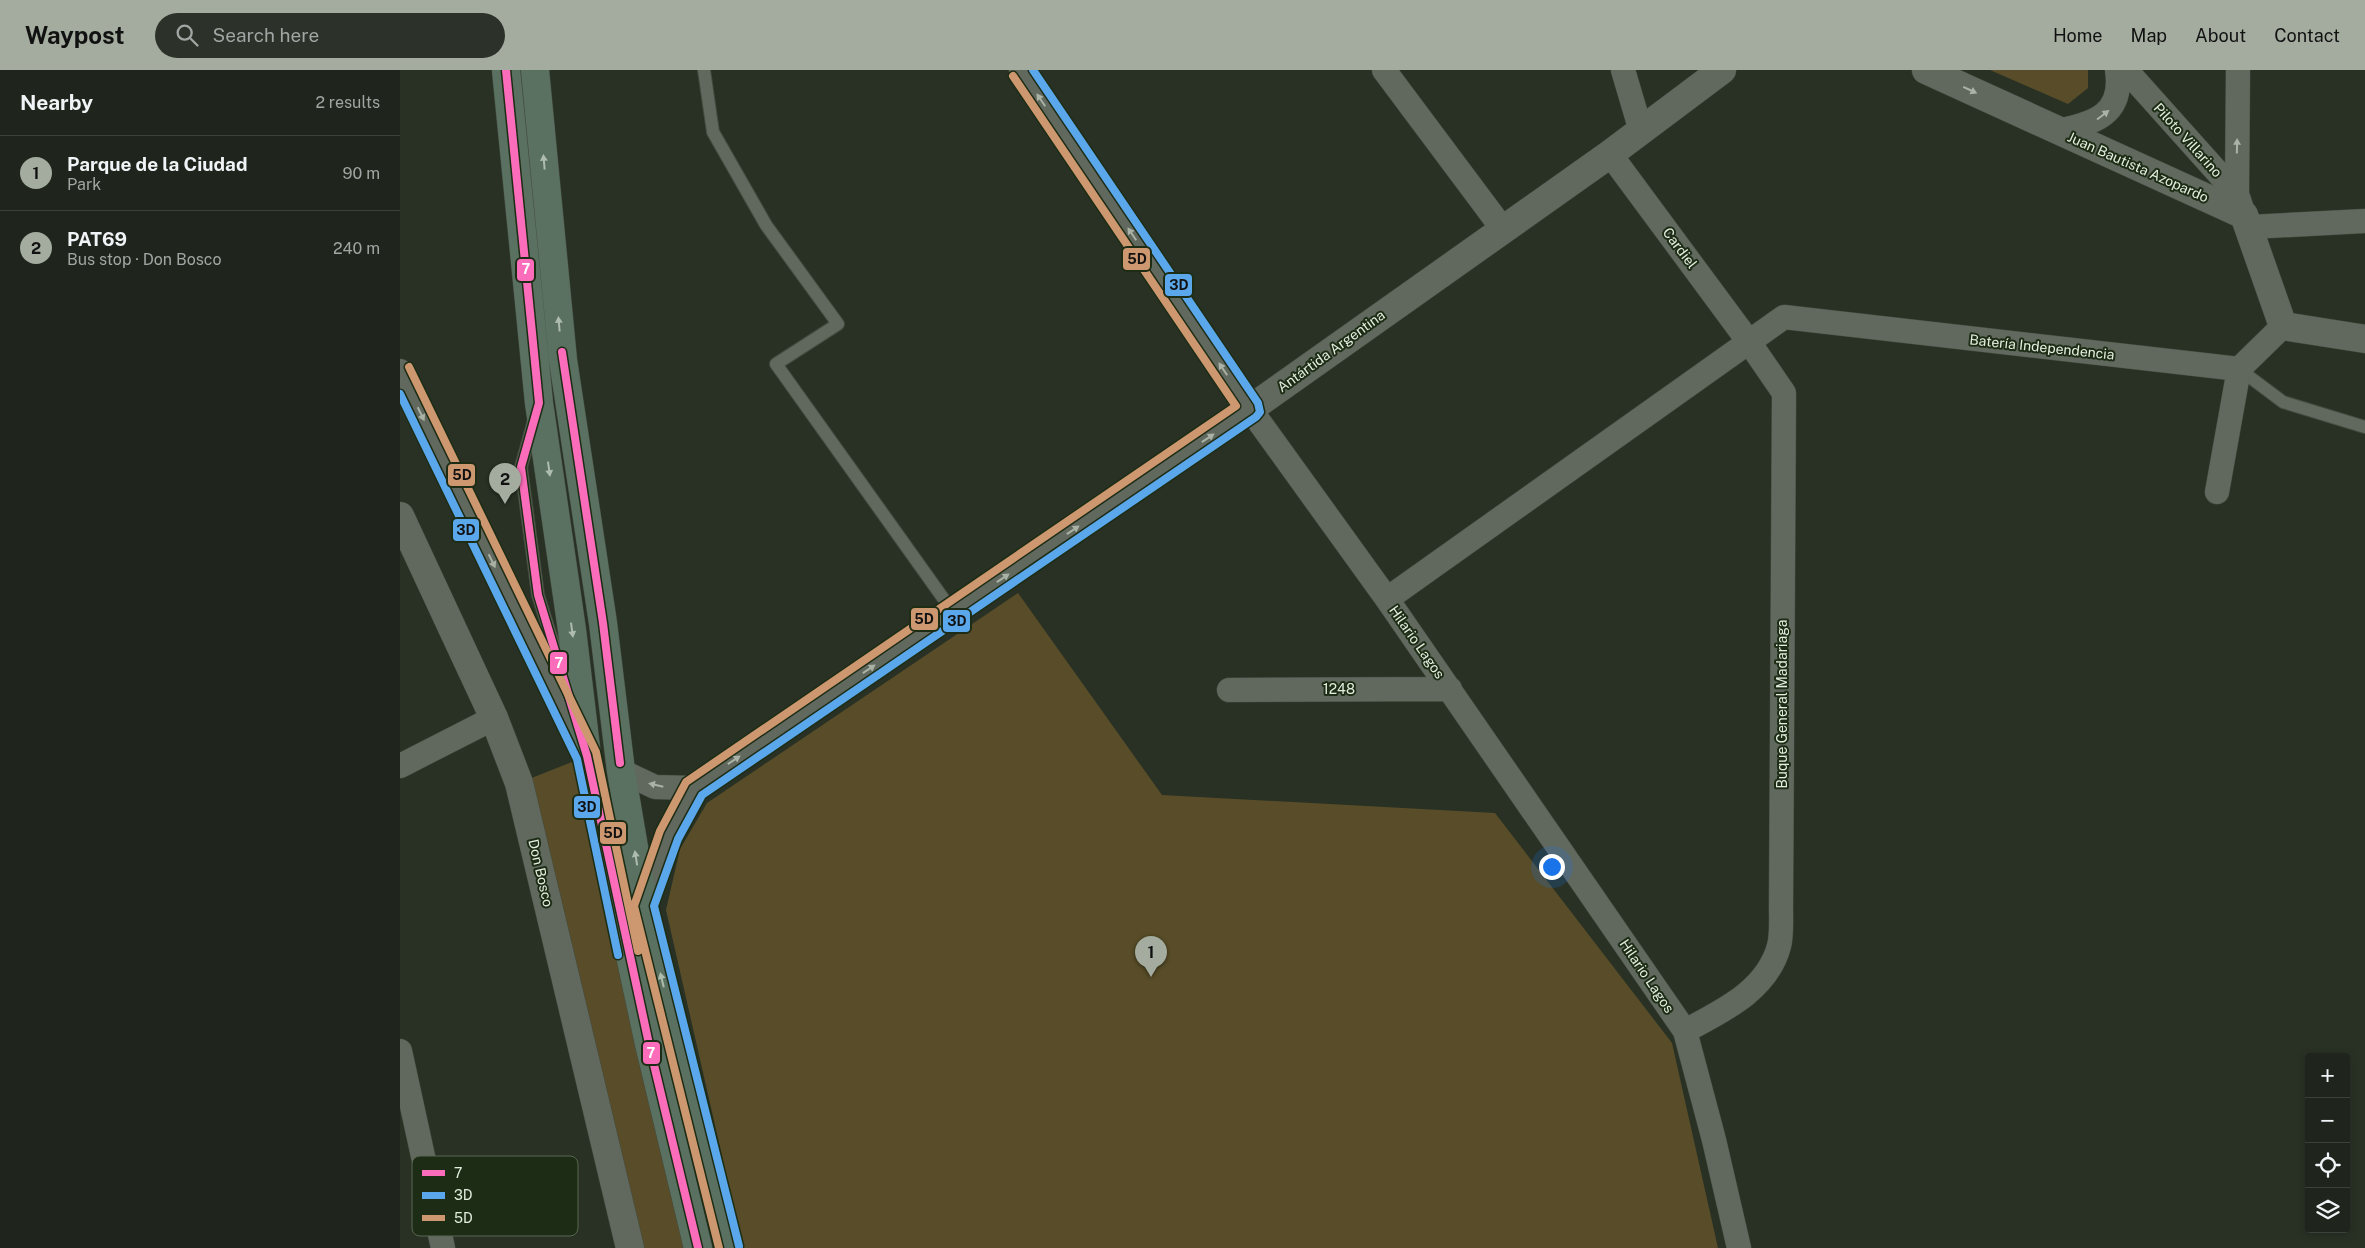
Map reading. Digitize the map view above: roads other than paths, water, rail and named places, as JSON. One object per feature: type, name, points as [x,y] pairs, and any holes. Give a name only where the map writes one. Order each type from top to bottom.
[{"type":"highway","points":[[506,70],[539,403],[572,630],[587,756],[648,1044],[698,1248]]},
{"type":"highway","points":[[535,70],[563,360],[603,623],[621,771],[644,906],[728,1248]]},
{"type":"street","name":"Hilario Lagos","points":[[1021,70],[1250,409],[1450,689],[1685,1032],[1714,1140],[1739,1248]]},
{"type":"street","points":[[1384,70],[1502,228]]},
{"type":"street","points":[[1623,70],[1641,132]]},
{"type":"street","name":"Antártida Argentina","points":[[644,906],[668,835],[694,788],[1250,409],[1502,228],[1641,132],[1722,70]]},
{"type":"street","name":"Juan Bautista Azopardo","points":[[1926,70],[2058,131],[2244,212]]},
{"type":"street","points":[[2058,131],[2090,124],[2109,111],[2120,88],[2117,70]]},
{"type":"street","name":"Piloto Villarino","points":[[2126,70],[2244,212]]},
{"type":"street","points":[[2238,70],[2244,212],[2283,326]]},
{"type":"street","name":"Cardiel","points":[[1610,154],[1749,342]]},
{"type":"street","points":[[2244,212],[2365,221]]},
{"type":"street","name":"Batería Independencia","points":[[1749,342],[1784,317],[2239,369]]},
{"type":"street","points":[[2283,326],[2365,339]]},
{"type":"street","points":[[2217,492],[2239,369],[2283,326]]},
{"type":"street","points":[[1387,599],[1749,342]]},
{"type":"street","name":"Buque General Madariaga","points":[[1685,1032],[1738,1001],[1763,979],[1779,947],[1781,908],[1784,393],[1749,342]]},
{"type":"street","points":[[400,370],[587,756]]},
{"type":"street","name":"Don Bosco","points":[[400,516],[494,718],[519,783],[630,1248]]},
{"type":"street","name":"1248","points":[[1229,690],[1450,689]]},
{"type":"street","points":[[400,766],[494,718]]},
{"type":"street","points":[[621,771],[656,787],[694,788]]},
{"type":"street","points":[[400,1051],[423,1156]]},
{"type":"lane","points":[[704,70],[713,132],[766,225],[838,324],[776,364],[953,612]]},
{"type":"lane","points":[[2239,369],[2283,402],[2365,426]]},
{"type":"place","name":"PAT69","points":[[505,504]]},
{"type":"place","name":"Parque de la Ciudad","points":[[1151,977]]}]
